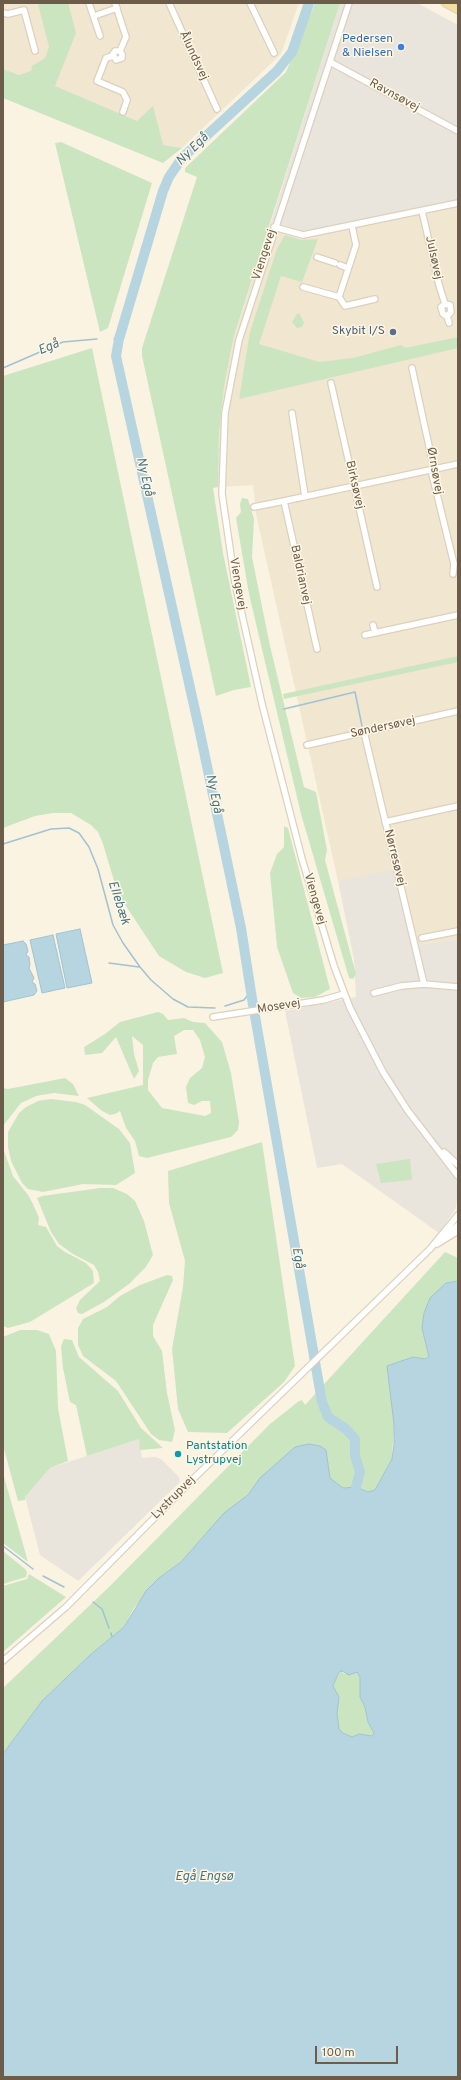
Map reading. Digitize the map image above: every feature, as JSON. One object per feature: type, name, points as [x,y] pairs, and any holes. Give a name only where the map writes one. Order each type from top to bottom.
[{"type":"main road","points":[[445,3],[458,10]]},
{"type":"street","points":[[89,3],[100,36]]},
{"type":"street","name":"Ålundsvej","points":[[169,3],[217,109]]},
{"type":"street","points":[[250,3],[274,53]]},
{"type":"street","name":"Viengevej","points":[[349,3],[274,226],[238,340],[225,413],[222,494],[235,583],[262,704],[302,858],[344,994],[383,1072],[408,1110],[458,1176]]},
{"type":"street","points":[[94,16],[116,6],[126,37],[120,51],[115,51],[113,56],[106,58],[97,80],[123,92],[127,100],[122,112]]},
{"type":"street","points":[[3,13],[8,14],[24,10],[36,51]]},
{"type":"street","name":"Ravnsøvej","points":[[330,62],[458,131]]},
{"type":"street","points":[[274,226],[303,235],[458,203]]},
{"type":"street","name":"Julsøvej","points":[[422,211],[439,285],[445,304],[441,307],[443,314],[447,316],[449,323]]},
{"type":"street","points":[[339,297],[356,245],[352,226]]},
{"type":"street","points":[[317,258],[348,268]]},
{"type":"street","points":[[303,287],[339,297],[345,306],[375,299]]},
{"type":"street","name":"Ørnsøvej","points":[[412,368],[434,469],[432,474],[454,564],[453,574]]},
{"type":"street","name":"Birksøvej","points":[[331,383],[376,588]]},
{"type":"street","points":[[292,413],[305,496]]},
{"type":"street","points":[[254,507],[458,464]]},
{"type":"street","name":"Baldrianvej","points":[[284,500],[317,649]]},
{"type":"street","points":[[365,635],[458,615]]},
{"type":"street","points":[[373,625],[375,633]]},
{"type":"street","name":"Søndersøvej","points":[[307,745],[458,711]]},
{"type":"street","name":"Nørresøvej","points":[[364,732],[424,984]]},
{"type":"street","points":[[385,822],[458,806]]},
{"type":"street","points":[[422,938],[458,931]]},
{"type":"street","points":[[374,993],[401,986],[424,984],[458,987]]},
{"type":"street","name":"Mosevej","points":[[213,1017],[323,1000],[344,994]]},
{"type":"street","name":"Viengevej","points":[[436,1146],[458,1165]]},
{"type":"street","name":"Lystrupvej","points":[[3,1661],[66,1607],[190,1482],[430,1249],[458,1215]]},
{"type":"street","name":"Lystrupvej","points":[[430,1249],[458,1225]]},
{"type":"street","points":[[437,1244],[458,1231]]},
{"type":"shaded area","points":[[3,3],[299,3],[281,54],[182,148],[163,145],[19,75],[3,69]]},
{"type":"shaded area","points":[[340,3],[417,3],[458,25],[458,200],[303,232],[271,222]]},
{"type":"shaded area","points":[[458,200],[458,939],[417,945],[401,868],[338,881],[256,514],[253,485],[218,487],[219,435],[224,387],[234,336],[271,222],[303,232]]},
{"type":"shaded area","points":[[401,867],[417,945],[458,939],[458,1188],[456,1208],[439,1233],[342,1164],[317,1168],[285,1011],[356,997],[354,959],[338,881]]},
{"type":"shaded area","points":[[139,1439],[142,1458],[155,1457],[161,1459],[179,1477],[180,1482],[78,1581],[40,1555],[25,1497],[50,1468]]},
{"type":"green space","points":[[35,3],[68,3],[76,33],[55,86],[137,121],[153,106],[163,145],[182,148],[163,163],[3,98],[3,69],[19,75],[31,71],[32,66],[45,58],[49,47],[38,4]]},
{"type":"green space","points":[[315,3],[340,3],[234,336],[224,387],[219,435],[218,487],[213,488],[223,553],[251,687],[234,690],[216,696],[142,356],[142,348],[197,177],[185,172],[185,168],[286,72]]},
{"type":"green space","points":[[61,142],[152,183],[108,328],[100,332],[55,143]]},
{"type":"green space","points":[[285,235],[301,240],[318,239],[302,282],[281,276],[259,344],[319,362],[353,358],[401,345],[405,348],[458,337],[458,348],[239,399],[250,332],[277,249]]},
{"type":"green space","points":[[299,313],[304,323],[302,327],[297,328],[292,322]]},
{"type":"green space","points":[[92,348],[223,973],[205,978],[186,972],[159,956],[118,894],[103,844],[98,832],[91,825],[71,813],[53,813],[35,816],[3,828],[3,376]]},
{"type":"green space","points":[[242,498],[248,499],[254,519],[252,557],[270,646],[304,787],[316,792],[327,850],[325,860],[356,974],[353,979],[349,978],[301,814],[249,594],[236,518],[241,512],[240,504]]},
{"type":"green space","points":[[458,656],[458,662],[284,699],[283,694]]},
{"type":"green space","points":[[284,826],[288,828],[330,989],[315,997],[301,998],[293,993],[277,947],[270,873],[277,854],[284,847]]},
{"type":"green space","points":[[158,1012],[163,1014],[168,1020],[184,1018],[193,1022],[205,1023],[222,1042],[231,1073],[239,1122],[238,1130],[231,1137],[147,1158],[139,1156],[135,1141],[126,1128],[120,1111],[110,1115],[102,1111],[87,1098],[143,1085],[143,1045],[132,1036],[134,1054],[139,1071],[134,1079],[116,1037],[102,1053],[85,1055],[84,1047],[105,1034],[120,1022]],"holes":[[[184,1030],[193,1030],[200,1040],[205,1057],[202,1068],[190,1078],[186,1087],[188,1103],[194,1105],[202,1101],[210,1101],[211,1113],[205,1116],[162,1108],[148,1090],[148,1080],[153,1063],[158,1057],[177,1054],[174,1036]]]},
{"type":"green space","points":[[65,1078],[73,1084],[79,1096],[54,1093],[36,1096],[21,1103],[3,1126],[3,1088],[8,1089]]},
{"type":"green space","points":[[51,1099],[76,1102],[85,1105],[119,1129],[130,1143],[135,1173],[116,1185],[83,1184],[43,1192],[28,1189],[22,1183],[11,1161],[8,1147],[8,1132],[19,1113],[26,1107],[38,1101]]},
{"type":"green space","points":[[262,1142],[295,1366],[284,1382],[227,1433],[188,1432],[178,1409],[172,1349],[183,1287],[185,1261],[169,1203],[168,1171]]},
{"type":"green space","points":[[3,1148],[13,1176],[33,1204],[39,1218],[38,1225],[46,1227],[57,1246],[86,1263],[93,1271],[94,1283],[30,1322],[8,1328],[3,1326]]},
{"type":"green space","points":[[410,1159],[412,1180],[381,1183],[376,1164]]},
{"type":"green space","points":[[100,1188],[113,1188],[127,1194],[135,1201],[144,1221],[153,1255],[146,1267],[129,1284],[104,1302],[82,1314],[78,1313],[76,1308],[80,1300],[100,1281],[98,1272],[94,1265],[73,1254],[59,1244],[51,1232],[37,1198]]},
{"type":"green space","points":[[445,1252],[458,1258],[458,1281],[446,1283],[422,1328],[429,1357],[425,1359],[413,1357],[394,1424],[392,1459],[375,1490],[368,1492],[356,1487],[343,1488],[330,1478],[261,1478],[248,1495],[212,1527],[181,1562],[159,1578],[134,1608],[124,1627],[90,1655],[42,1701],[3,1754],[3,1688],[109,1587],[270,1424],[299,1401],[302,1400],[305,1405]]},
{"type":"green space","points":[[167,1275],[172,1276],[173,1280],[153,1325],[153,1336],[162,1351],[167,1393],[175,1430],[172,1442],[159,1440],[151,1434],[116,1381],[83,1356],[78,1345],[78,1328],[83,1319],[107,1307],[120,1296],[140,1285]]},
{"type":"green space","points":[[20,1330],[37,1330],[49,1334],[56,1351],[58,1408],[68,1461],[50,1468],[25,1497],[25,1500],[18,1501],[3,1445],[3,1337]]},
{"type":"green space","points":[[64,1339],[72,1340],[79,1357],[118,1391],[141,1428],[163,1448],[140,1450],[139,1439],[87,1456],[76,1405],[70,1402],[63,1368],[61,1346]]},
{"type":"green space","points":[[3,1473],[28,1562],[3,1543]]},
{"type":"green space","points":[[3,1551],[25,1569],[27,1572],[26,1577],[3,1584]]},
{"type":"green space","points":[[29,1574],[66,1597],[3,1652],[3,1586],[27,1579]]},
{"type":"green space","points":[[340,1671],[345,1674],[357,1671],[360,1677],[360,1697],[365,1707],[368,1722],[374,1733],[372,1736],[359,1734],[352,1737],[343,1733],[339,1729],[337,1714],[339,1697],[333,1686]]},
{"type":"water","points":[[80,929],[92,983],[67,988],[56,934]]},
{"type":"water","points":[[53,935],[65,988],[42,993],[30,940]]},
{"type":"water","points":[[23,941],[26,944],[28,951],[26,955],[29,957],[30,965],[29,968],[34,978],[32,982],[35,984],[37,991],[34,995],[3,1002],[3,945]]},
{"type":"water","name":"Egå Engsø","points":[[458,1281],[458,2077],[3,2077],[3,1754],[42,1701],[90,1655],[124,1627],[146,1591],[159,1578],[181,1562],[224,1513],[248,1495],[260,1478],[295,1447],[309,1444],[320,1446],[326,1450],[330,1478],[343,1488],[356,1487],[368,1492],[375,1490],[392,1459],[394,1445],[394,1424],[387,1366],[413,1357],[425,1359],[429,1357],[422,1328],[424,1313],[430,1298],[446,1283]],"holes":[[[342,1671],[349,1675],[357,1672],[360,1677],[360,1697],[365,1707],[368,1722],[374,1733],[372,1736],[359,1734],[352,1737],[343,1733],[339,1729],[337,1714],[339,1697],[333,1686],[339,1672]]]},
{"type":"waterway","name":"Ny Egå","points":[[253,1005],[241,928],[199,728],[116,356],[119,339],[163,191],[169,177],[182,158],[277,71],[292,52],[309,3]]},
{"type":"waterway","name":"Egå","points":[[3,368],[63,342],[97,339]]},
{"type":"waterway","name":"Ny Egå","points":[[114,339],[119,339]]},
{"type":"waterway","points":[[284,709],[355,692],[362,726]]},
{"type":"waterway","name":"Ellebæk","points":[[3,844],[51,829],[69,828],[79,833],[89,847],[98,869],[113,925],[123,943],[140,967],[151,980],[173,999],[188,1007],[215,1008]]},
{"type":"waterway","points":[[109,963],[139,967]]},
{"type":"waterway","points":[[225,1006],[244,1000],[251,991]]},
{"type":"waterway","name":"Egå","points":[[255,1016],[322,1402],[328,1417],[346,1429],[355,1439],[355,1456],[360,1472],[356,1487]]},
{"type":"waterway","name":"Egå","points":[[3,1546],[33,1569]]},
{"type":"waterway","points":[[43,1576],[64,1587]]},
{"type":"waterway","name":"Egå","points":[[93,1602],[102,1609],[109,1628]]},
{"type":"waterway","name":"Egå","points":[[111,1633],[112,1637]]},
{"type":"place","name":"Pedersen & Nielsen","points":[[401,47]]},
{"type":"place","name":"Skybit I/S","points":[[393,332]]},
{"type":"place","name":"Pantstation Lystrupvej","points":[[178,1454]]}]
